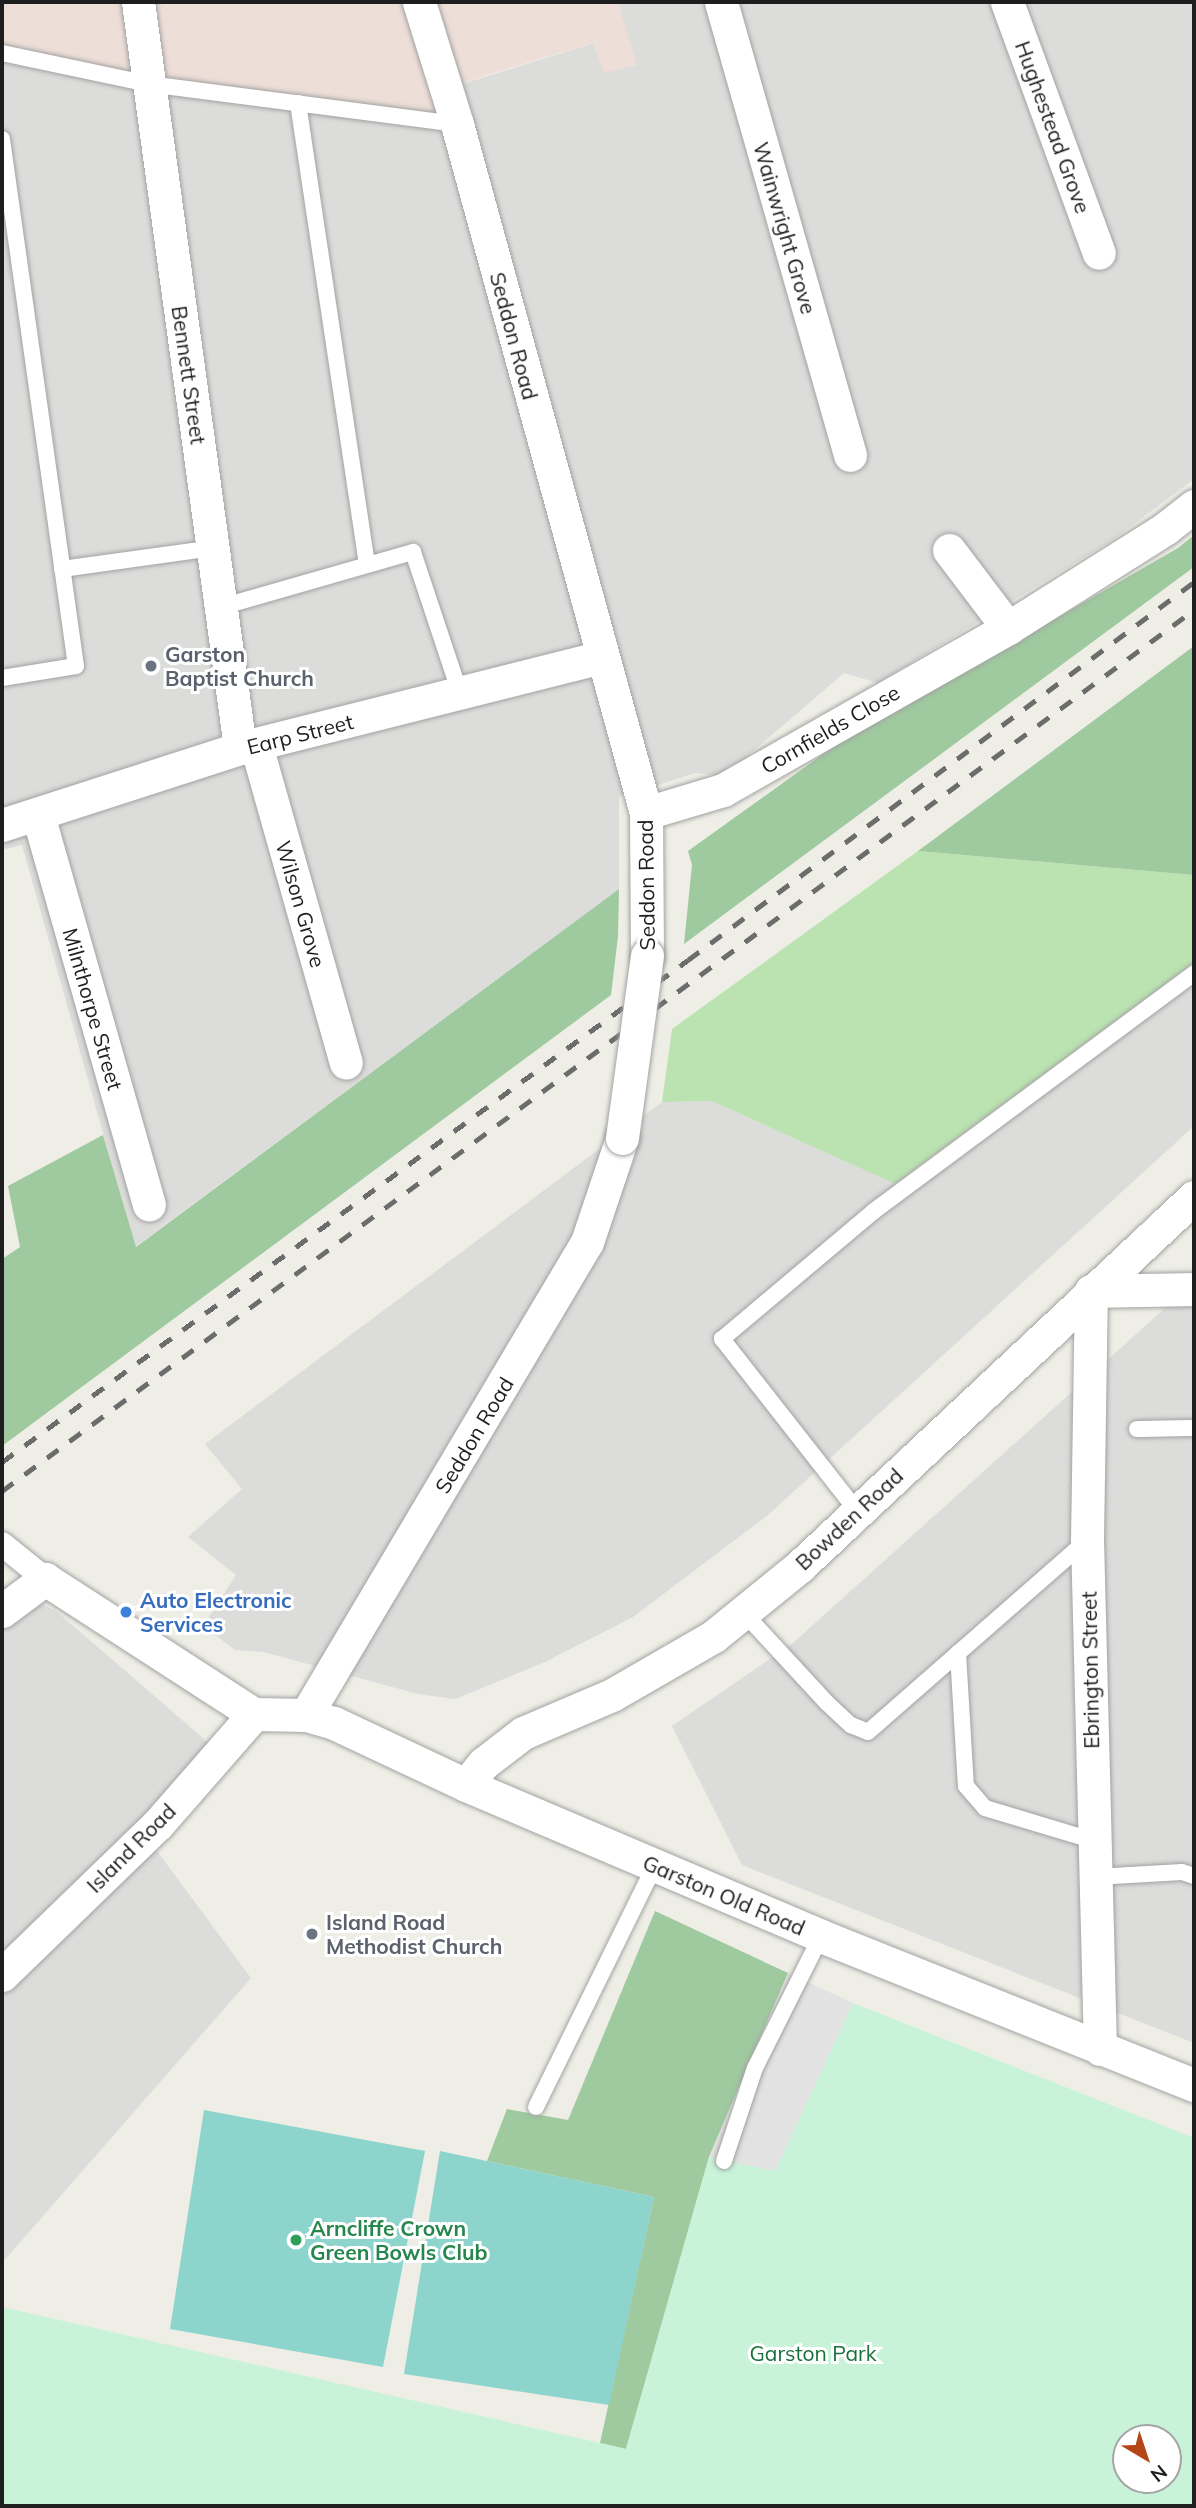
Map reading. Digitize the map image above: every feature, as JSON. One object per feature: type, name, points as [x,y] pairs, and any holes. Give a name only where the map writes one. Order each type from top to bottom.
[{"type":"street","name":"Bennett Street","points":[[138,2],[221,607],[248,747]]},
{"type":"street","name":"Seddon Road","points":[[306,1715],[587,1242],[622,1138],[647,956],[646,813],[457,124],[419,2]]},
{"type":"street","name":"Wainwright Grove","points":[[720,2],[850,454]]},
{"type":"street","name":"Hughestead Grove","points":[[1007,2],[1099,253]]},
{"type":"street","name":"Cornfields Close","points":[[646,813],[723,790],[1007,628],[1166,528],[1194,506]]},
{"type":"street","points":[[949,550],[1007,628]]},
{"type":"street","name":"Earp Street","points":[[2,825],[248,747],[602,657]]},
{"type":"street","name":"Wilson Grove","points":[[248,747],[346,1063]]},
{"type":"street","name":"Milnthorpe Street","points":[[38,815],[149,1204]]},
{"type":"street","name":"Bowden Road","points":[[466,1785],[485,1763],[523,1733],[612,1695],[714,1636],[800,1566],[1194,1197]]},
{"type":"street","points":[[1091,1291],[1194,1289]]},
{"type":"street","name":"Ebrington Street","points":[[1091,1291],[1087,1540],[1100,2049]]},
{"type":"street","points":[[2,1544],[45,1579],[254,1714]]},
{"type":"street","points":[[2,1611],[45,1579]]},
{"type":"street","name":"Garston Old Road","points":[[254,1714],[306,1715],[334,1723],[466,1785],[821,1936],[1194,2085]]},
{"type":"street","name":"Island Road","points":[[2,1975],[158,1824],[254,1714]]},
{"type":"lane","points":[[2,53],[149,84],[457,124]]},
{"type":"lane","points":[[298,103],[367,565]]},
{"type":"lane","points":[[2,139],[76,666],[2,678]]},
{"type":"lane","points":[[62,569],[213,548]]},
{"type":"lane","points":[[221,607],[413,552],[460,693]]},
{"type":"lane","points":[[858,1511],[722,1339],[874,1211],[1194,973]]},
{"type":"lane","points":[[1138,1429],[1194,1428]]},
{"type":"lane","points":[[743,1612],[827,1703],[851,1725],[868,1732],[1087,1540]]},
{"type":"lane","points":[[958,1653],[966,1786],[985,1808],[1095,1841]]},
{"type":"lane","points":[[537,2107],[655,1865]]},
{"type":"lane","points":[[1095,1877],[1182,1872],[1194,1876]]},
{"type":"lane","points":[[724,2161],[755,2068],[821,1936]]},
{"type":"shaded area","points":[[2,2],[618,2],[637,65],[604,73],[593,43],[493,73],[446,89],[457,124],[2,53]]},
{"type":"shaded area","points":[[618,2],[1194,2],[1194,479],[1114,539],[878,683],[844,673],[724,776],[696,773],[619,797],[619,889],[135,1247],[22,845],[2,850],[2,53],[446,89],[594,43]]},
{"type":"shaded area","points":[[1194,963],[1194,1126],[768,1515],[633,1617],[545,1662],[455,1699],[418,1694],[264,1652],[235,1650],[203,1626],[236,1575],[188,1537],[242,1489],[205,1444],[662,1102],[712,1101],[895,1184]]},
{"type":"shaded area","points":[[1194,1282],[1194,2043],[742,1865],[672,1726],[793,1643]]},
{"type":"shaded area","points":[[4,1586],[56,1611],[233,1764],[154,1847],[251,1978],[2,2263]]},
{"type":"shaded area","points":[[788,1973],[853,2003],[775,2171],[709,2157]]},
{"type":"shaded area","name":"Arncliffe Crown Green Bowls Club","points":[[204,2110],[425,2151],[383,2367],[170,2329]]},
{"type":"shaded area","name":"Arncliffe Crown Green Bowls Club","points":[[440,2151],[654,2197],[609,2405],[404,2374]]},
{"type":"green space","points":[[1194,535],[1194,567],[684,944],[692,865],[688,851],[833,747],[1178,548]]},
{"type":"green space","points":[[1194,646],[1194,875],[918,851]]},
{"type":"green space","points":[[918,851],[1194,875],[1194,963],[895,1184],[712,1101],[662,1102],[672,1029]]},
{"type":"green space","points":[[619,889],[618,936],[611,995],[2,1446],[2,1259],[20,1247],[8,1186],[103,1135],[136,1247]]},
{"type":"green space","points":[[655,1911],[788,1973],[709,2157],[626,2449],[600,2443],[654,2197],[487,2161],[507,2109],[568,2120]]},
{"type":"green space","name":"Garston Park","points":[[853,2003],[1194,2138],[1194,2506],[2,2506],[2,2307],[626,2449],[709,2157],[775,2171]]},
{"type":"railway","points":[[2,1462],[688,960],[1194,582]]},
{"type":"railway","points":[[2,1491],[1194,610]]},
{"type":"place","name":"Garston Baptist Church","points":[[151,666]]},
{"type":"place","name":"Auto Electronic Services","points":[[126,1612]]},
{"type":"place","name":"Island Road Methodist Church","points":[[312,1934]]},
{"type":"place","name":"Arncliffe Crown Green Bowls Club","points":[[296,2240]]}]
